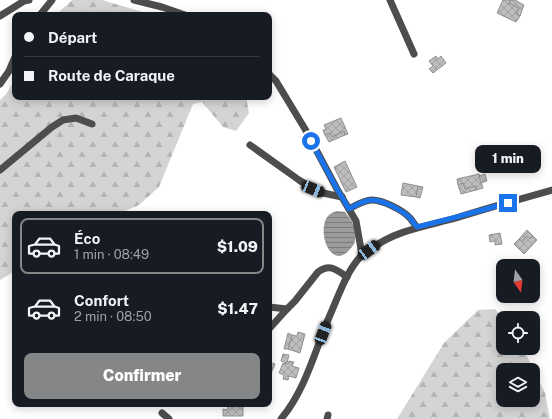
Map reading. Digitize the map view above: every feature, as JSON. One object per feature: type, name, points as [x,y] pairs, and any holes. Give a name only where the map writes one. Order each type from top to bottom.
[{"type":"street","points":[[0,16],[24,1],[29,0]]},
{"type":"street","points":[[42,12],[52,0]]},
{"type":"street","points":[[134,0],[176,12]]},
{"type":"street","points":[[390,0],[414,54]]},
{"type":"street","points":[[0,84],[12,64]]},
{"type":"street","points":[[272,77],[276,81],[305,129],[356,221],[362,255]]},
{"type":"street","points":[[0,170],[52,127],[63,120],[76,118],[92,124]]},
{"type":"street","points":[[250,145],[313,189],[342,198]]},
{"type":"street","points":[[282,419],[296,399],[347,277],[362,255],[390,237],[417,227],[552,190]]},
{"type":"street","points":[[349,209],[360,203],[372,200],[380,201],[394,207],[408,216],[417,227]]},
{"type":"street","points":[[272,326],[322,269],[329,267],[333,268],[347,277]]},
{"type":"street","points":[[272,307],[286,309]]},
{"type":"street","points":[[162,413],[169,419]]},
{"type":"green space","points":[[72,0],[102,0],[143,12],[59,12]]},
{"type":"green space","points":[[12,84],[12,100],[247,100],[249,113],[236,131],[223,127],[202,102],[193,104],[159,187],[139,205],[125,211],[12,211],[12,273],[0,280],[0,100],[7,93]]},
{"type":"green space","points":[[495,309],[497,311],[496,355],[526,355],[530,363],[496,363],[496,407],[540,407],[540,383],[545,393],[550,419],[397,419],[444,343],[478,310]]},
{"type":"shaded area","points":[[337,211],[345,212],[352,221],[355,232],[354,244],[348,252],[341,256],[334,255],[328,249],[325,242],[324,233],[326,218]]},
{"type":"building","points":[[503,0],[511,1],[509,3],[519,8],[516,14],[520,16],[516,22],[497,13]]},
{"type":"building","points":[[511,0],[515,0],[524,5],[520,16],[516,14],[519,8],[509,3]]},
{"type":"building","points":[[436,56],[438,59],[441,56],[446,63],[433,73],[429,69],[433,66],[429,61]]},
{"type":"building","points":[[341,118],[348,134],[345,135],[344,131],[332,137],[330,133],[325,135],[323,130],[326,129],[324,125]]},
{"type":"building","points":[[344,131],[345,135],[329,142],[325,135],[330,133],[332,137]]},
{"type":"building","points":[[505,154],[507,158],[515,154],[518,160],[500,168],[496,158]]},
{"type":"building","points":[[518,160],[521,164],[503,173],[500,168]]},
{"type":"building","points":[[345,161],[357,187],[346,192],[334,167]]},
{"type":"building","points":[[479,174],[483,188],[476,190],[476,186],[465,189],[463,183],[458,185],[457,179]]},
{"type":"building","points":[[485,174],[487,181],[481,183],[479,176]]},
{"type":"building","points":[[403,183],[418,186],[416,197],[401,195]]},
{"type":"building","points":[[463,183],[465,189],[476,186],[476,190],[461,194],[458,185]]},
{"type":"building","points":[[418,186],[423,187],[420,198],[416,197]]},
{"type":"building","points":[[527,230],[533,236],[530,239],[527,236],[522,242],[519,239]]},
{"type":"building","points":[[500,233],[502,244],[495,245],[495,241],[490,242],[489,235]]},
{"type":"building","points":[[527,236],[530,239],[533,236],[537,240],[524,254],[514,244],[519,239],[522,242]]},
{"type":"building","points":[[298,332],[305,334],[300,353],[288,349],[292,335],[297,336]]},
{"type":"building","points":[[288,333],[292,335],[288,349],[284,349]]},
{"type":"building","points":[[283,354],[289,355],[287,363],[281,361]]},
{"type":"building","points":[[289,361],[294,362],[292,366],[299,368],[296,378],[289,376],[288,380],[283,379],[284,375],[279,373],[283,363],[288,364]]},
{"type":"building","points":[[272,363],[275,364],[272,371]]},
{"type":"building","points":[[228,407],[243,407],[243,416],[223,416],[223,409],[227,410]]},
{"type":"route","points":[[311,141],[349,209],[360,203],[372,200],[380,201],[394,207],[408,216],[417,227],[508,203]]}]
